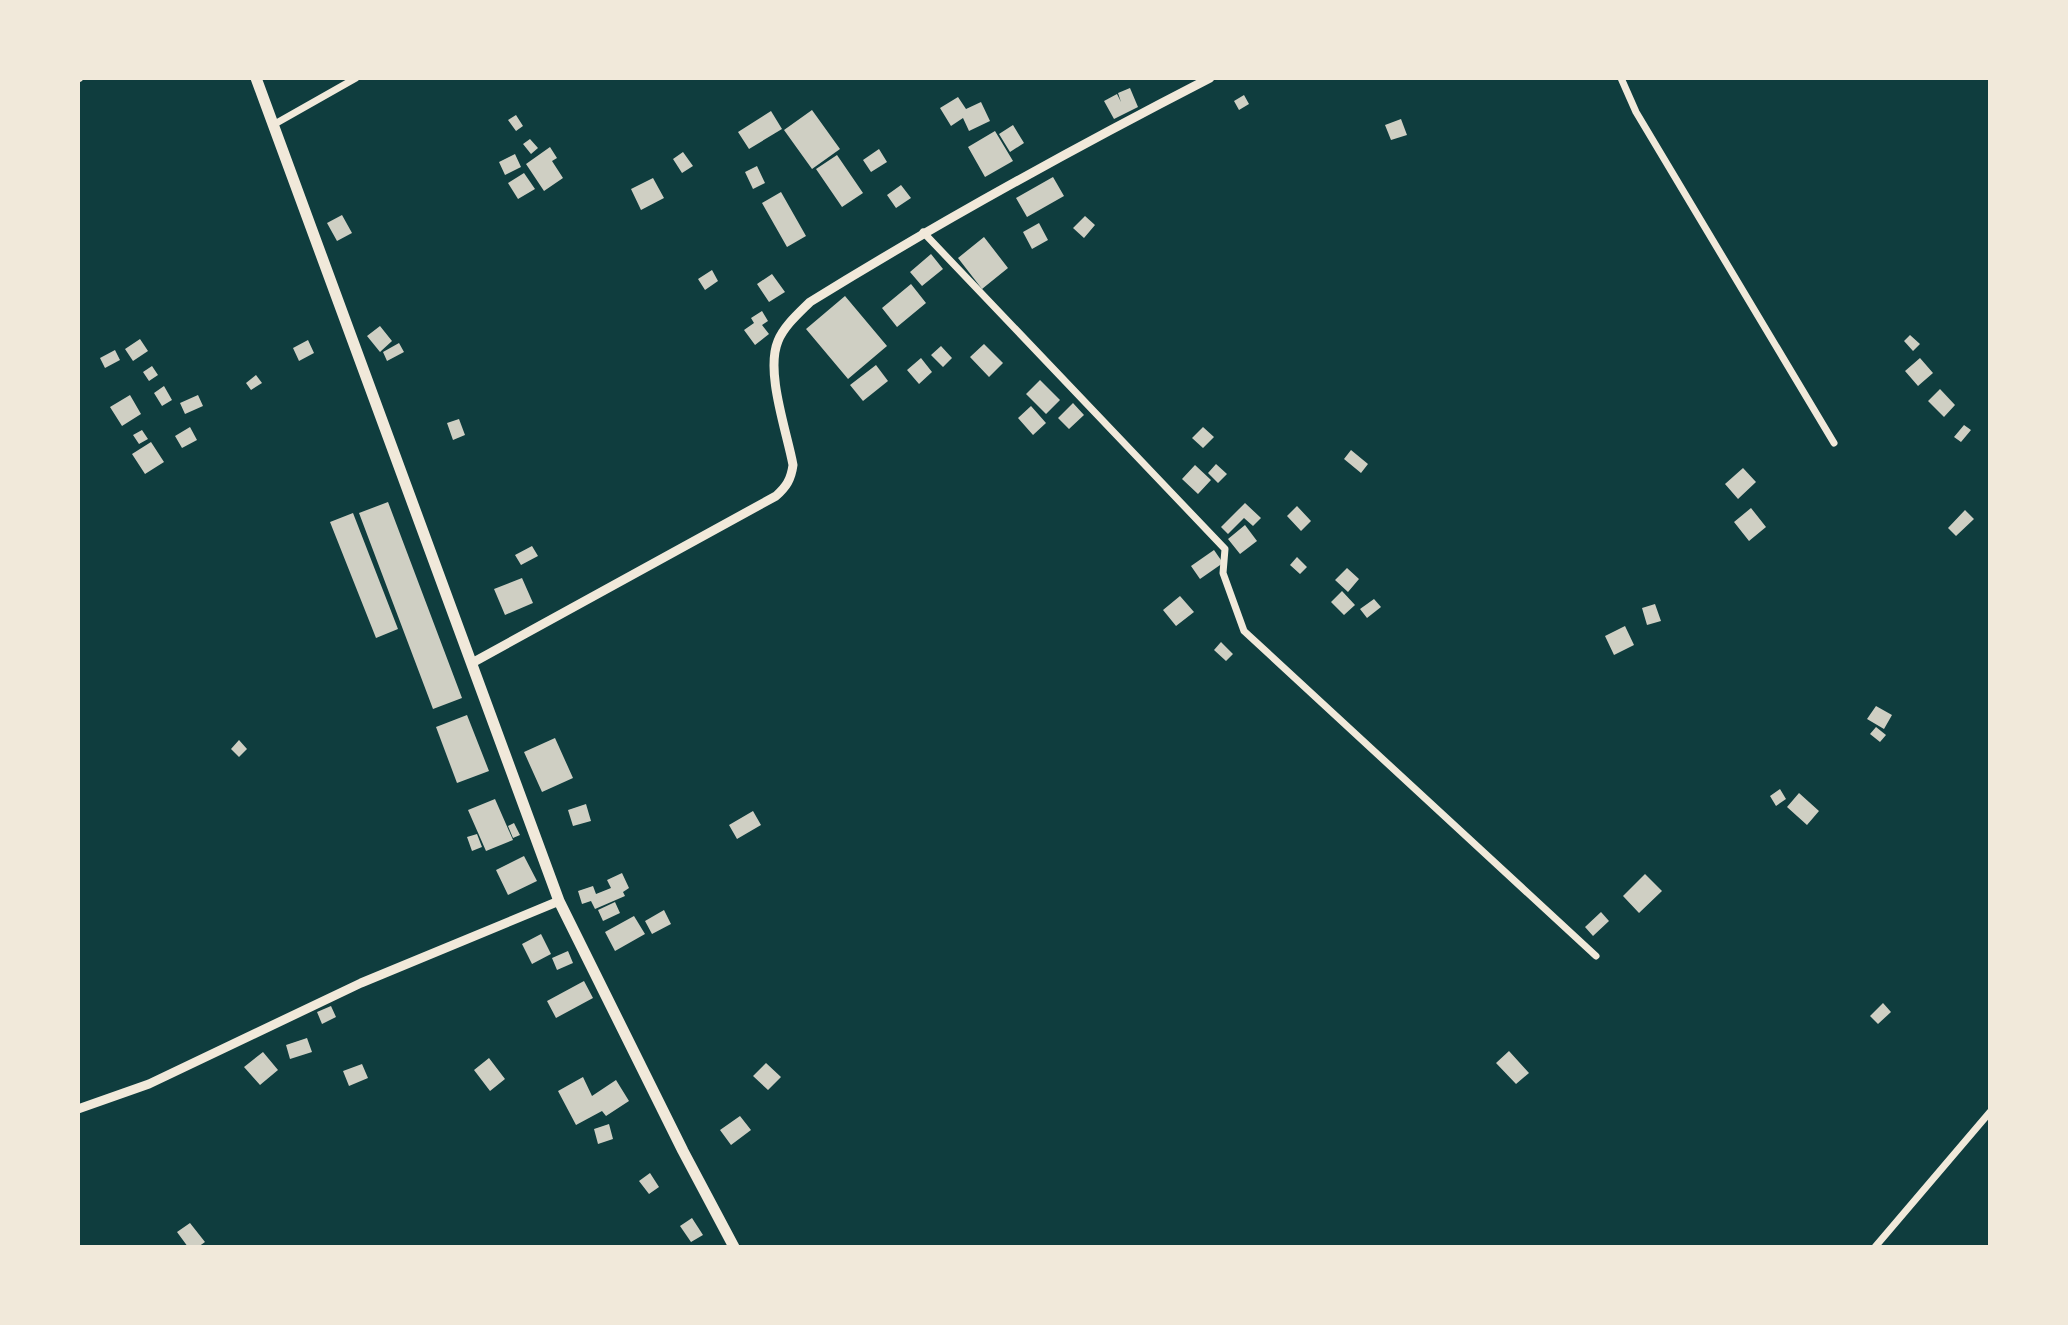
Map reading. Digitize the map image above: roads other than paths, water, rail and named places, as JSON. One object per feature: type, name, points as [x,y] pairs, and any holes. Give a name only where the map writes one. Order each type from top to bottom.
[{"type":"main road","points":[[256,78],[559,901],[734,1247]]},
{"type":"street","points":[[273,125],[356,78]]},
{"type":"street","points":[[472,663],[776,496],[785,487],[791,478],[793,465],[774,372],[778,339],[810,302],[923,232],[1085,142],[1210,78]]},
{"type":"street","points":[[1621,78],[1636,112],[1834,443]]},
{"type":"street","points":[[923,232],[1225,549],[1223,573],[1244,631],[1596,956]]},
{"type":"street","points":[[78,1109],[149,1084],[361,983],[559,901]]},
{"type":"street","points":[[1875,1247],[1990,1112]]}]
